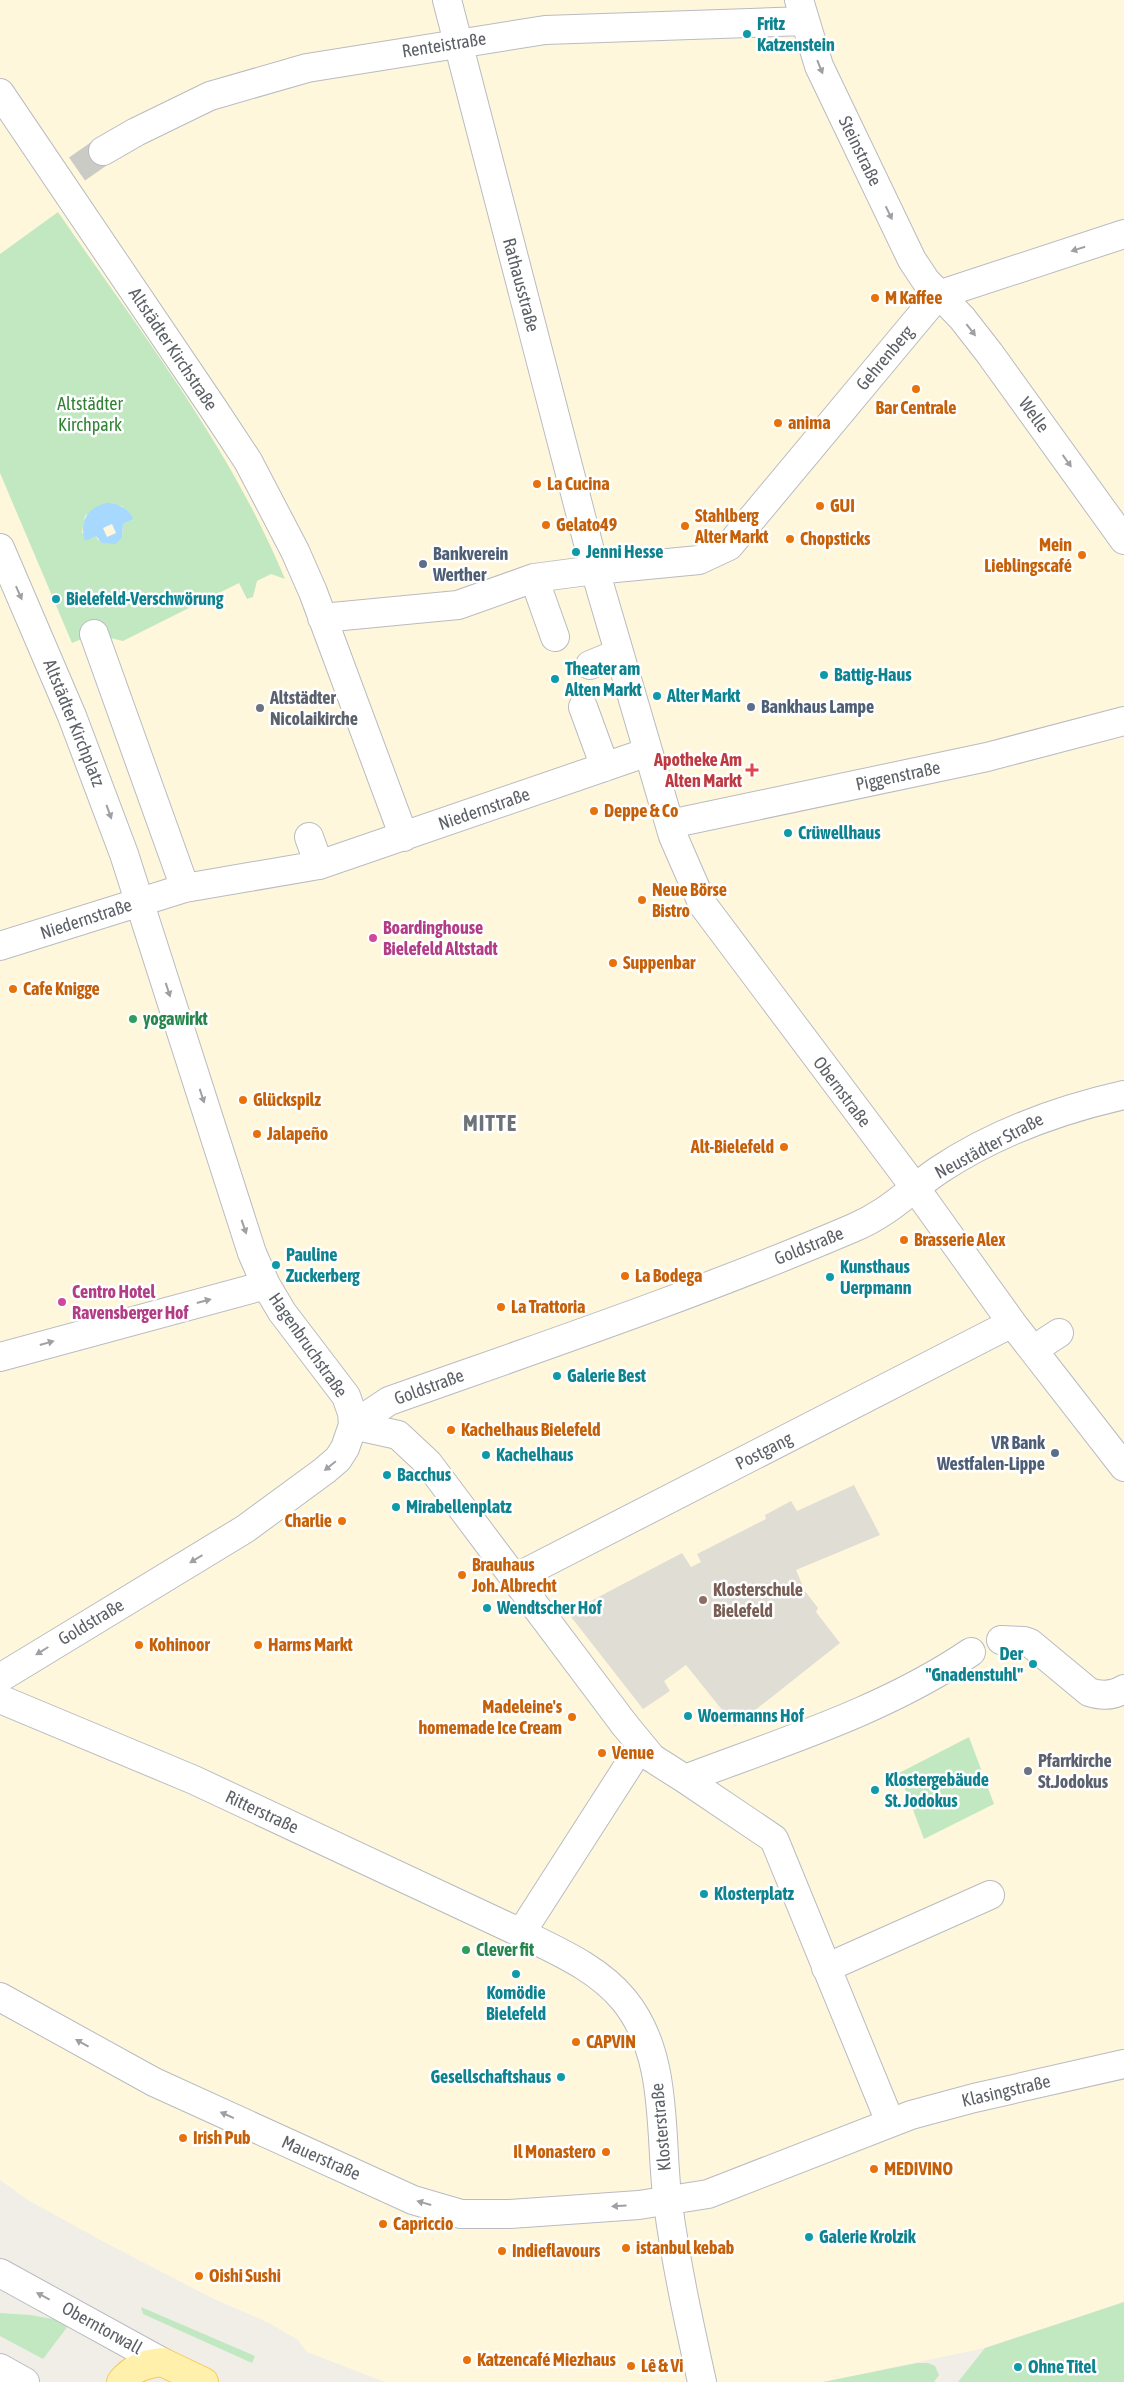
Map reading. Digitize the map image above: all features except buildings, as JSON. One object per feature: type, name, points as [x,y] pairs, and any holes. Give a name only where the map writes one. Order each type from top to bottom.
[{"type":"main road","points":[[121,2382],[130,2372],[145,2364],[168,2372]]},
{"type":"main road","name":"Oberntorwall","points":[[168,2372],[204,2382]]},
{"type":"street","name":"Rathausstraße","points":[[447,0],[595,570]]},
{"type":"street","name":"Renteistraße","points":[[103,151],[136,132],[210,96],[263,79],[307,68],[545,30],[801,10]]},
{"type":"street","name":"Steinstraße","points":[[801,10],[819,66],[912,260],[938,295]]},
{"type":"street","name":"Altstädter Kirchstraße","points":[[0,93],[60,181],[205,413],[248,461],[286,555],[322,618],[404,837]]},
{"type":"street","points":[[938,295],[1124,234]]},
{"type":"street","name":"Welle","points":[[938,295],[962,318],[990,354],[1124,540]]},
{"type":"street","name":"Gehrenberg","points":[[595,570],[699,560],[729,546],[938,295]]},
{"type":"street","name":"Altstädter Kirchplatz","points":[[0,548],[72,716],[112,819],[140,902]]},
{"type":"street","points":[[322,618],[458,604],[534,578],[595,570],[670,824]]},
{"type":"street","points":[[534,578],[555,637]]},
{"type":"street","points":[[94,634],[184,888]]},
{"type":"street","points":[[590,665],[619,653]]},
{"type":"street","points":[[583,707],[605,767]]},
{"type":"street","name":"Piggenstraße","points":[[670,824],[987,757],[1124,721]]},
{"type":"street","name":"Niedernstraße","points":[[0,946],[184,888],[319,865],[404,837],[542,776],[605,767],[648,752]]},
{"type":"street","name":"Obernstraße","points":[[670,824],[687,874],[715,925],[916,1189],[1012,1323],[1119,1452]]},
{"type":"street","points":[[309,837],[319,865]]},
{"type":"street","name":"Hagenbruchstraße","points":[[140,902],[236,1206],[266,1285],[292,1326],[346,1396],[352,1413],[353,1425]]},
{"type":"street","name":"Neustädter Straße","points":[[916,1189],[939,1170],[1019,1126],[1041,1117],[1124,1095]]},
{"type":"street","name":"Goldstraße","points":[[0,1678],[224,1542],[281,1503],[338,1459],[350,1437],[353,1425],[389,1402],[659,1305],[854,1228],[888,1211],[916,1189]]},
{"type":"street","points":[[0,1357],[266,1285]]},
{"type":"street","name":"Postgang","points":[[515,1578],[1012,1323]]},
{"type":"street","points":[[1033,1350],[1059,1334]]},
{"type":"street","points":[[353,1425],[385,1431],[406,1441],[440,1478],[624,1724],[652,1758],[774,1839],[890,2122],[708,2194],[668,2201]]},
{"type":"street","points":[[1001,1640],[1024,1641],[1030,1644],[1089,1692],[1099,1696],[1109,1695],[1124,1689]]},
{"type":"street","points":[[685,1779],[843,1720],[940,1673],[971,1652]]},
{"type":"street","name":"Ritterstraße","points":[[0,1699],[194,1780],[521,1933]]},
{"type":"street","points":[[521,1933],[641,1746]]},
{"type":"street","points":[[826,1968],[990,1895]]},
{"type":"street","name":"Klosterstraße","points":[[521,1933],[570,1958],[606,1981],[625,2001],[647,2036],[656,2066],[668,2201],[679,2274],[702,2382]]},
{"type":"street","name":"Mauerstraße","points":[[0,1998],[154,2082],[413,2200],[461,2214],[510,2214],[668,2201]]},
{"type":"street","name":"Klasingstraße","points":[[890,2122],[956,2102],[1124,2064]]},
{"type":"street","name":"Oberntorwall","points":[[0,2273],[168,2372]]},
{"type":"street","points":[[0,2368],[25,2382]]},
{"type":"shaded area","points":[[0,0],[1124,0],[1124,2302],[985,2348],[823,2382],[385,2382],[307,2352],[298,2340],[269,2323],[212,2298],[104,2242],[28,2200],[0,2180]]},
{"type":"shaded area","name":"Klosterschule Bielefeld","points":[[854,1485],[880,1535],[796,1570],[805,1591],[818,1608],[816,1612],[840,1643],[735,1726],[686,1665],[664,1681],[670,1691],[643,1709],[568,1613],[682,1553],[691,1567],[701,1562],[697,1554],[766,1519],[765,1515],[791,1501],[797,1511]]},
{"type":"green space","name":"Altstädter Kirchpark","points":[[58,212],[151,345],[210,436],[238,482],[263,530],[285,579],[271,574],[257,581],[253,597],[247,599],[239,583],[123,641],[94,634],[72,643],[0,473],[0,254]],"holes":[[[106,503],[122,506],[134,519],[123,524],[122,538],[98,540],[96,536],[82,533],[85,516]]]},
{"type":"green space","points":[[969,1737],[994,1804],[924,1839],[899,1773]]},
{"type":"green space","points":[[1124,2302],[1124,2382],[958,2382],[985,2348]]},
{"type":"green space","points":[[141,2307],[255,2356],[252,2363],[143,2314]]},
{"type":"green space","points":[[0,2313],[30,2315],[71,2322],[43,2359],[0,2336]]},
{"type":"green space","points":[[917,2363],[928,2363],[935,2366],[939,2375],[934,2382],[823,2382]]},
{"type":"water","points":[[106,503],[119,505],[134,519],[123,524],[122,538],[115,544],[102,543],[96,536],[85,541],[83,534],[84,522],[89,512],[99,505]],"holes":[[[112,524],[116,533],[107,537],[103,528]]]},
{"type":"tunnel","points":[[77,169],[103,151]]},
{"type":"place","name":"Fritz Katzenstein","points":[[747,34]]},
{"type":"place","name":"M Kaffee","points":[[875,298]]},
{"type":"place","name":"Bar Centrale","points":[[916,389]]},
{"type":"place","name":"anima","points":[[778,423]]},
{"type":"place","name":"La Cucina","points":[[537,484]]},
{"type":"place","name":"GUI","points":[[820,506]]},
{"type":"place","name":"Gelato49","points":[[546,525]]},
{"type":"place","name":"Stahlberg Alter Markt","points":[[685,526]]},
{"type":"place","name":"Chopsticks","points":[[790,539]]},
{"type":"place","name":"Jenni Hesse","points":[[576,552]]},
{"type":"place","name":"Mein Lieblingscafé","points":[[1082,555]]},
{"type":"place","name":"Bankverein Werther","points":[[423,564]]},
{"type":"place","name":"Bielefeld-Verschwörung","points":[[56,599]]},
{"type":"place","name":"Battig-Haus","points":[[824,675]]},
{"type":"place","name":"Theater am Alten Markt","points":[[555,679]]},
{"type":"place","name":"Alter Markt","points":[[657,696]]},
{"type":"place","name":"Bankhaus Lampe","points":[[751,707]]},
{"type":"place","name":"Altstädter Nicolaikirche","points":[[260,708]]},
{"type":"place","name":"Apotheke Am Alten Markt","points":[[752,770]]},
{"type":"place","name":"Deppe & Co","points":[[594,811]]},
{"type":"place","name":"Crüwellhaus","points":[[788,833]]},
{"type":"place","name":"Neue Börse Bistro","points":[[642,900]]},
{"type":"place","name":"Boardinghouse Bielefeld Altstadt","points":[[373,938]]},
{"type":"place","name":"Suppenbar","points":[[613,963]]},
{"type":"place","name":"Cafe Knigge","points":[[13,989]]},
{"type":"place","name":"yogawirkt","points":[[133,1019]]},
{"type":"place","name":"Glückspilz","points":[[243,1100]]},
{"type":"place","name":"Jalapeño","points":[[257,1134]]},
{"type":"place","name":"Alt-Bielefeld","points":[[784,1147]]},
{"type":"place","name":"Brasserie Alex","points":[[904,1240]]},
{"type":"place","name":"Pauline Zuckerberg","points":[[276,1265]]},
{"type":"place","name":"La Bodega","points":[[625,1276]]},
{"type":"place","name":"Kunsthaus Uerpmann","points":[[830,1277]]},
{"type":"place","name":"Centro Hotel Ravensberger Hof","points":[[62,1302]]},
{"type":"place","name":"La Trattoria","points":[[501,1307]]},
{"type":"place","name":"Galerie Best","points":[[557,1376]]},
{"type":"place","name":"Kachelhaus Bielefeld","points":[[451,1430]]},
{"type":"place","name":"VR Bank Westfalen-Lippe","points":[[1055,1453]]},
{"type":"place","name":"Kachelhaus","points":[[486,1455]]},
{"type":"place","name":"Bacchus","points":[[387,1475]]},
{"type":"place","name":"Mirabellenplatz","points":[[396,1507]]},
{"type":"place","name":"Charlie","points":[[342,1521]]},
{"type":"place","name":"Brauhaus Joh. Albrecht","points":[[462,1575]]},
{"type":"place","name":"Klosterschule Bielefeld","points":[[703,1600]]},
{"type":"place","name":"Wendtscher Hof","points":[[487,1608]]},
{"type":"place","name":"Kohinoor","points":[[139,1645]]},
{"type":"place","name":"Harms Markt","points":[[258,1645]]},
{"type":"place","name":"Der \"Gnadenstuhl\"","points":[[1033,1664]]},
{"type":"place","name":"Woermanns Hof","points":[[688,1716]]},
{"type":"place","name":"Madeleine's homemade Ice Cream","points":[[572,1717]]},
{"type":"place","name":"Venue","points":[[602,1753]]},
{"type":"place","name":"Pfarrkirche St.Jodokus","points":[[1028,1771]]},
{"type":"place","name":"Klostergebäude St. Jodokus","points":[[875,1790]]},
{"type":"place","name":"Klosterplatz","points":[[704,1894]]},
{"type":"place","name":"Clever fit","points":[[466,1950]]},
{"type":"place","name":"Komödie Bielefeld","points":[[516,1974]]},
{"type":"place","name":"CAPVIN","points":[[576,2042]]},
{"type":"place","name":"Gesellschaftshaus","points":[[561,2077]]},
{"type":"place","name":"Irish Pub","points":[[183,2138]]},
{"type":"place","name":"Il Monastero","points":[[606,2152]]},
{"type":"place","name":"MEDIVINO","points":[[874,2169]]},
{"type":"place","name":"Capriccio","points":[[383,2224]]},
{"type":"place","name":"Galerie Krolzik","points":[[809,2237]]},
{"type":"place","name":"istanbul kebab","points":[[626,2248]]},
{"type":"place","name":"Indieflavours","points":[[502,2251]]},
{"type":"place","name":"Oishi Sushi","points":[[199,2276]]},
{"type":"place","name":"Katzencafé Miezhaus","points":[[467,2360]]},
{"type":"place","name":"Lê & Vi","points":[[631,2366]]},
{"type":"place","name":"Ohne Titel","points":[[1018,2367]]},
{"type":"district","name":"MITTE","points":[[490,1123]]}]
